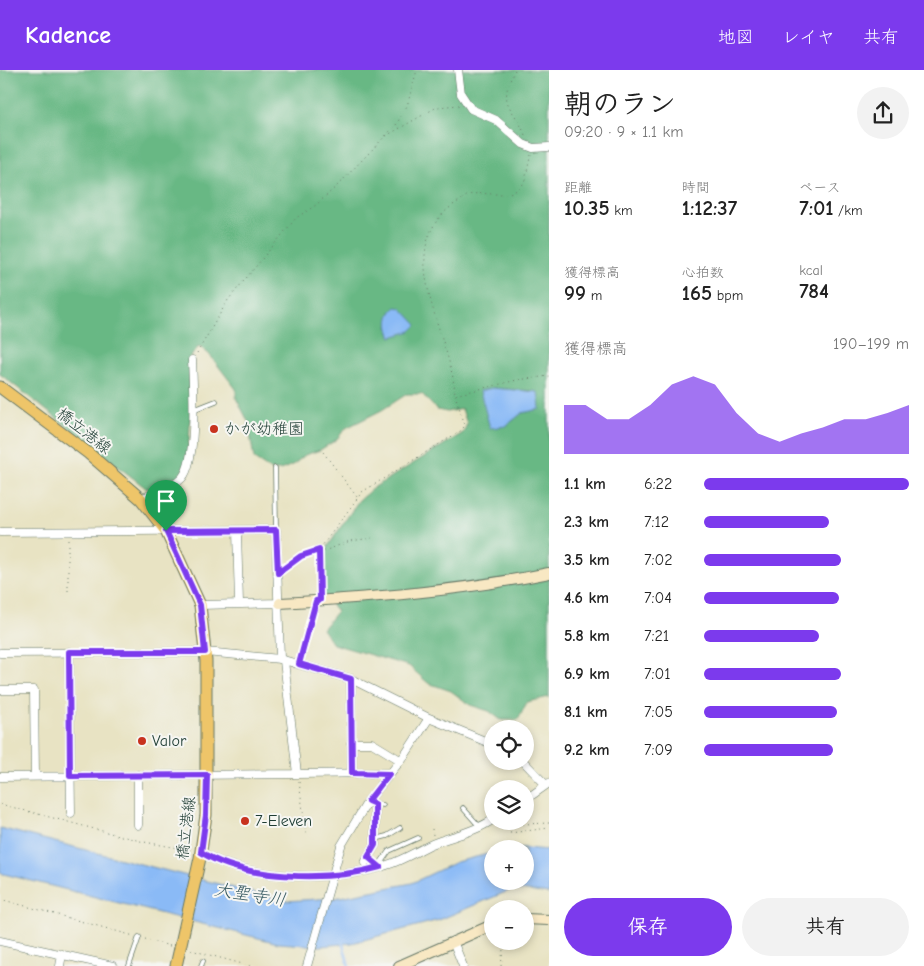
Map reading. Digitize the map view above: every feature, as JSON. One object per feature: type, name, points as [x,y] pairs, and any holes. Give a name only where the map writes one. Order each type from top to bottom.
[{"type":"main road","name":"橋立港線","points":[[0,387],[99,462],[141,499],[166,531],[200,605],[205,652],[206,815],[200,855],[176,966]]},
{"type":"street","points":[[458,70],[461,94],[471,109],[506,127],[529,147],[549,147]]},
{"type":"street","points":[[141,499],[174,485],[182,478],[191,451],[193,410],[192,360]]},
{"type":"street","points":[[0,532],[276,530],[282,660],[297,774]]},
{"type":"street","points":[[237,531],[239,604]]},
{"type":"street","points":[[200,605],[318,601],[481,584],[549,573]]},
{"type":"street","points":[[69,652],[71,813]]},
{"type":"street","points":[[0,653],[205,652],[282,660],[351,679],[429,718],[484,741]]},
{"type":"street","points":[[351,679],[352,773]]},
{"type":"street","points":[[0,690],[34,690],[35,776]]},
{"type":"street","points":[[307,965],[341,846],[375,803],[389,774],[429,718]]},
{"type":"street","points":[[351,743],[372,743],[400,760]]},
{"type":"street","points":[[532,770],[547,784],[534,793]]},
{"type":"street","points":[[0,777],[389,774]]},
{"type":"street","points":[[138,775],[138,825]]},
{"type":"street","points":[[375,803],[375,845],[367,860],[380,866]]},
{"type":"street","points":[[200,855],[258,872],[286,876],[332,875],[380,866],[411,856],[432,845],[484,825]]},
{"type":"street","points":[[534,919],[549,920]]},
{"type":"street","points":[[407,965],[453,941],[484,928]]},
{"type":"street","points":[[0,941],[113,966]]},
{"type":"street","points":[[453,941],[463,966]]},
{"type":"street","points":[[60,966],[62,954]]},
{"type":"lane","points":[[193,410],[216,401]]},
{"type":"lane","points":[[275,468],[276,530]]},
{"type":"lane","points":[[464,808],[484,822]]},
{"type":"lane","points":[[375,839],[387,836],[400,828]]},
{"type":"lane","points":[[380,866],[389,851],[418,838]]},
{"type":"lane","points":[[129,966],[139,937]]},
{"type":"lane","points":[[201,966],[203,961]]},
{"type":"path","points":[[192,360],[228,300],[296,218],[316,205],[338,185],[396,125],[407,106],[417,70]]},
{"type":"path","points":[[278,573],[301,556],[319,550],[357,497],[462,430],[465,425],[455,395],[452,368],[426,278],[424,252],[428,232],[445,210],[468,196],[489,193],[510,194],[523,185],[529,147],[524,132],[507,103],[507,89],[515,70]]},
{"type":"path","points":[[386,136],[437,107],[467,104]]},
{"type":"path","points":[[455,395],[517,380],[549,376]]},
{"type":"path","points":[[323,452],[357,497]]},
{"type":"path","points":[[68,532],[68,593]]},
{"type":"path","points":[[319,554],[350,541],[372,538]]},
{"type":"path","points":[[299,664],[318,601],[319,550]]},
{"type":"path","points":[[297,774],[306,833]]},
{"type":"path","points":[[0,804],[200,855]]},
{"type":"path","points":[[534,822],[549,822]]},
{"type":"path","points":[[510,833],[549,828]]},
{"type":"path","points":[[0,899],[139,937],[202,951],[250,966]]},
{"type":"path","points":[[502,966],[503,950]]},
{"type":"green space","points":[[0,70],[549,70],[549,697],[527,702],[518,720],[501,720],[489,711],[470,705],[451,691],[428,683],[409,666],[333,644],[322,629],[337,611],[322,593],[322,555],[359,500],[373,488],[463,433],[467,424],[462,409],[447,412],[437,410],[422,394],[407,394],[382,410],[346,428],[336,440],[320,450],[305,455],[293,465],[280,470],[271,470],[254,459],[248,421],[236,398],[236,389],[209,354],[199,346],[189,359],[190,421],[184,468],[176,481],[168,485],[147,489],[0,374]],"holes":[[[398,307],[416,324],[392,337],[388,327],[391,312]],[[492,388],[534,391],[540,409],[522,413],[506,426]]]},
{"type":"water","points":[[396,307],[401,308],[417,325],[411,331],[392,337],[388,321],[390,314]]},
{"type":"water","points":[[492,388],[538,392],[540,409],[522,413],[506,426],[490,428],[480,391]]},
{"type":"water","name":"大聖寺川","points":[[0,828],[285,901],[335,898],[412,883],[456,862],[484,855],[484,890],[511,890],[439,920],[352,943],[321,946],[278,943],[0,873]]},
{"type":"water","points":[[534,849],[549,850],[549,894],[520,890],[534,890]]},
{"type":"waterway","points":[[342,941],[349,966]]},
{"type":"place","name":"かが幼稚園","points":[[214,429]]},
{"type":"place","name":"Valor","points":[[142,741]]},
{"type":"place","name":"7-Eleven","points":[[245,821]]},
{"type":"route","points":[[276,530],[278,573],[301,556],[319,550],[320,600],[316,601],[299,664],[351,679],[352,773],[389,774],[368,801],[375,804],[375,845],[368,857],[380,867],[332,875],[286,876],[258,872],[226,864],[211,859],[201,852],[206,815],[207,775],[70,776],[69,652],[205,652],[200,605],[186,570],[166,531],[276,530]]}]
